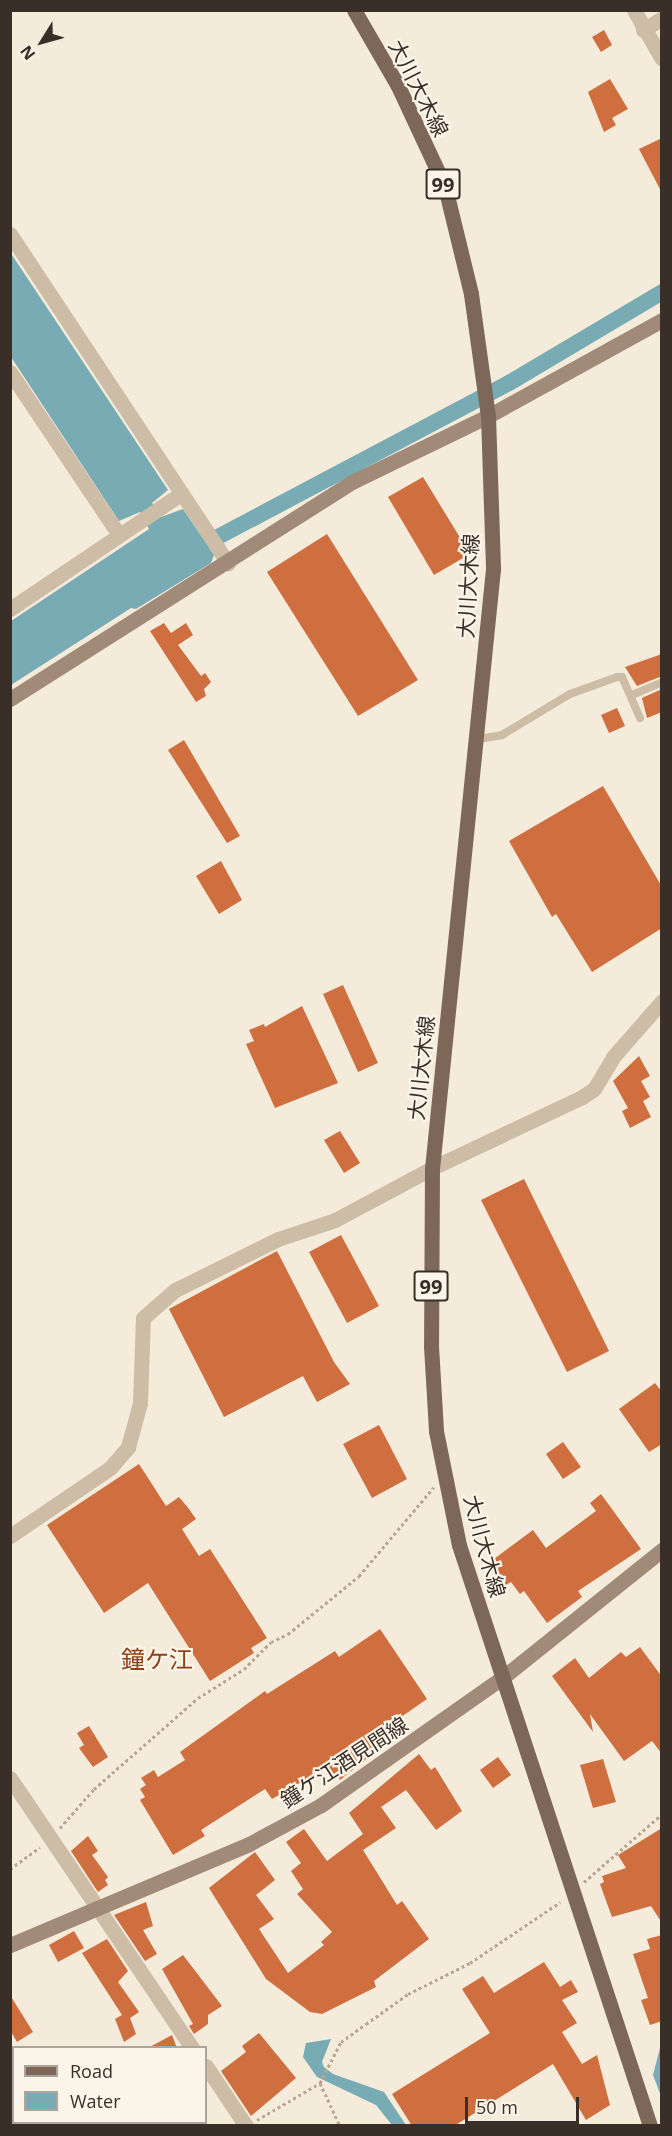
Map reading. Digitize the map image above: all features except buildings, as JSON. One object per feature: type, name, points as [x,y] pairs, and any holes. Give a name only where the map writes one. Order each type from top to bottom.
[{"type":"main road","name":"大川大木線","points":[[354,10],[398,86],[445,187],[471,294],[480,376],[487,413],[493,568],[478,739],[432,1168],[431,1346],[436,1431],[459,1545],[650,2126]]},
{"type":"main road","points":[[10,699],[226,559],[354,481],[662,320]]},
{"type":"main road","name":"鐘ケ江酒見間線","points":[[10,1945],[249,1844],[321,1805],[502,1678],[662,1550]]},
{"type":"street","points":[[634,10],[643,30],[662,59]]},
{"type":"street","points":[[643,30],[662,18]]},
{"type":"street","points":[[10,234],[178,495],[226,559]]},
{"type":"street","points":[[10,372],[122,533]]},
{"type":"street","points":[[10,609],[178,495]]},
{"type":"street","points":[[10,1536],[110,1468],[128,1447],[140,1403],[143,1318],[175,1290],[278,1239],[335,1220],[432,1168],[594,1089],[613,1057],[662,1001]]},
{"type":"street","points":[[10,1778],[191,2046]]},
{"type":"street","points":[[207,2067],[248,2126]]},
{"type":"lane","points":[[478,739],[502,735],[570,694],[617,676],[622,677],[632,695],[640,718]]},
{"type":"lane","points":[[632,695],[662,682]]},
{"type":"path","points":[[10,1869],[51,1839],[94,1789],[198,1698],[244,1669],[271,1642],[288,1634],[358,1576],[445,1474]]},
{"type":"path","points":[[248,2126],[320,2083],[342,2042],[408,1994],[470,1963],[574,1891],[662,1814]]},
{"type":"path","points":[[320,2083],[340,2126]]},
{"type":"water","points":[[10,252],[168,490],[152,503],[161,517],[183,509],[214,555],[211,563],[136,609],[131,608],[11,685],[11,621],[149,529],[140,512],[119,521],[11,357]]},
{"type":"water","points":[[331,2039],[322,2062],[324,2067],[333,2074],[384,2092],[406,2125],[392,2125],[376,2105],[317,2077],[303,2057],[306,2043]]},
{"type":"water","points":[[661,2044],[661,2096],[653,2075]]},
{"type":"waterway","points":[[199,547],[509,383],[662,292]]},
{"type":"district","name":"鐘ケ江","points":[[157,1659]]}]
